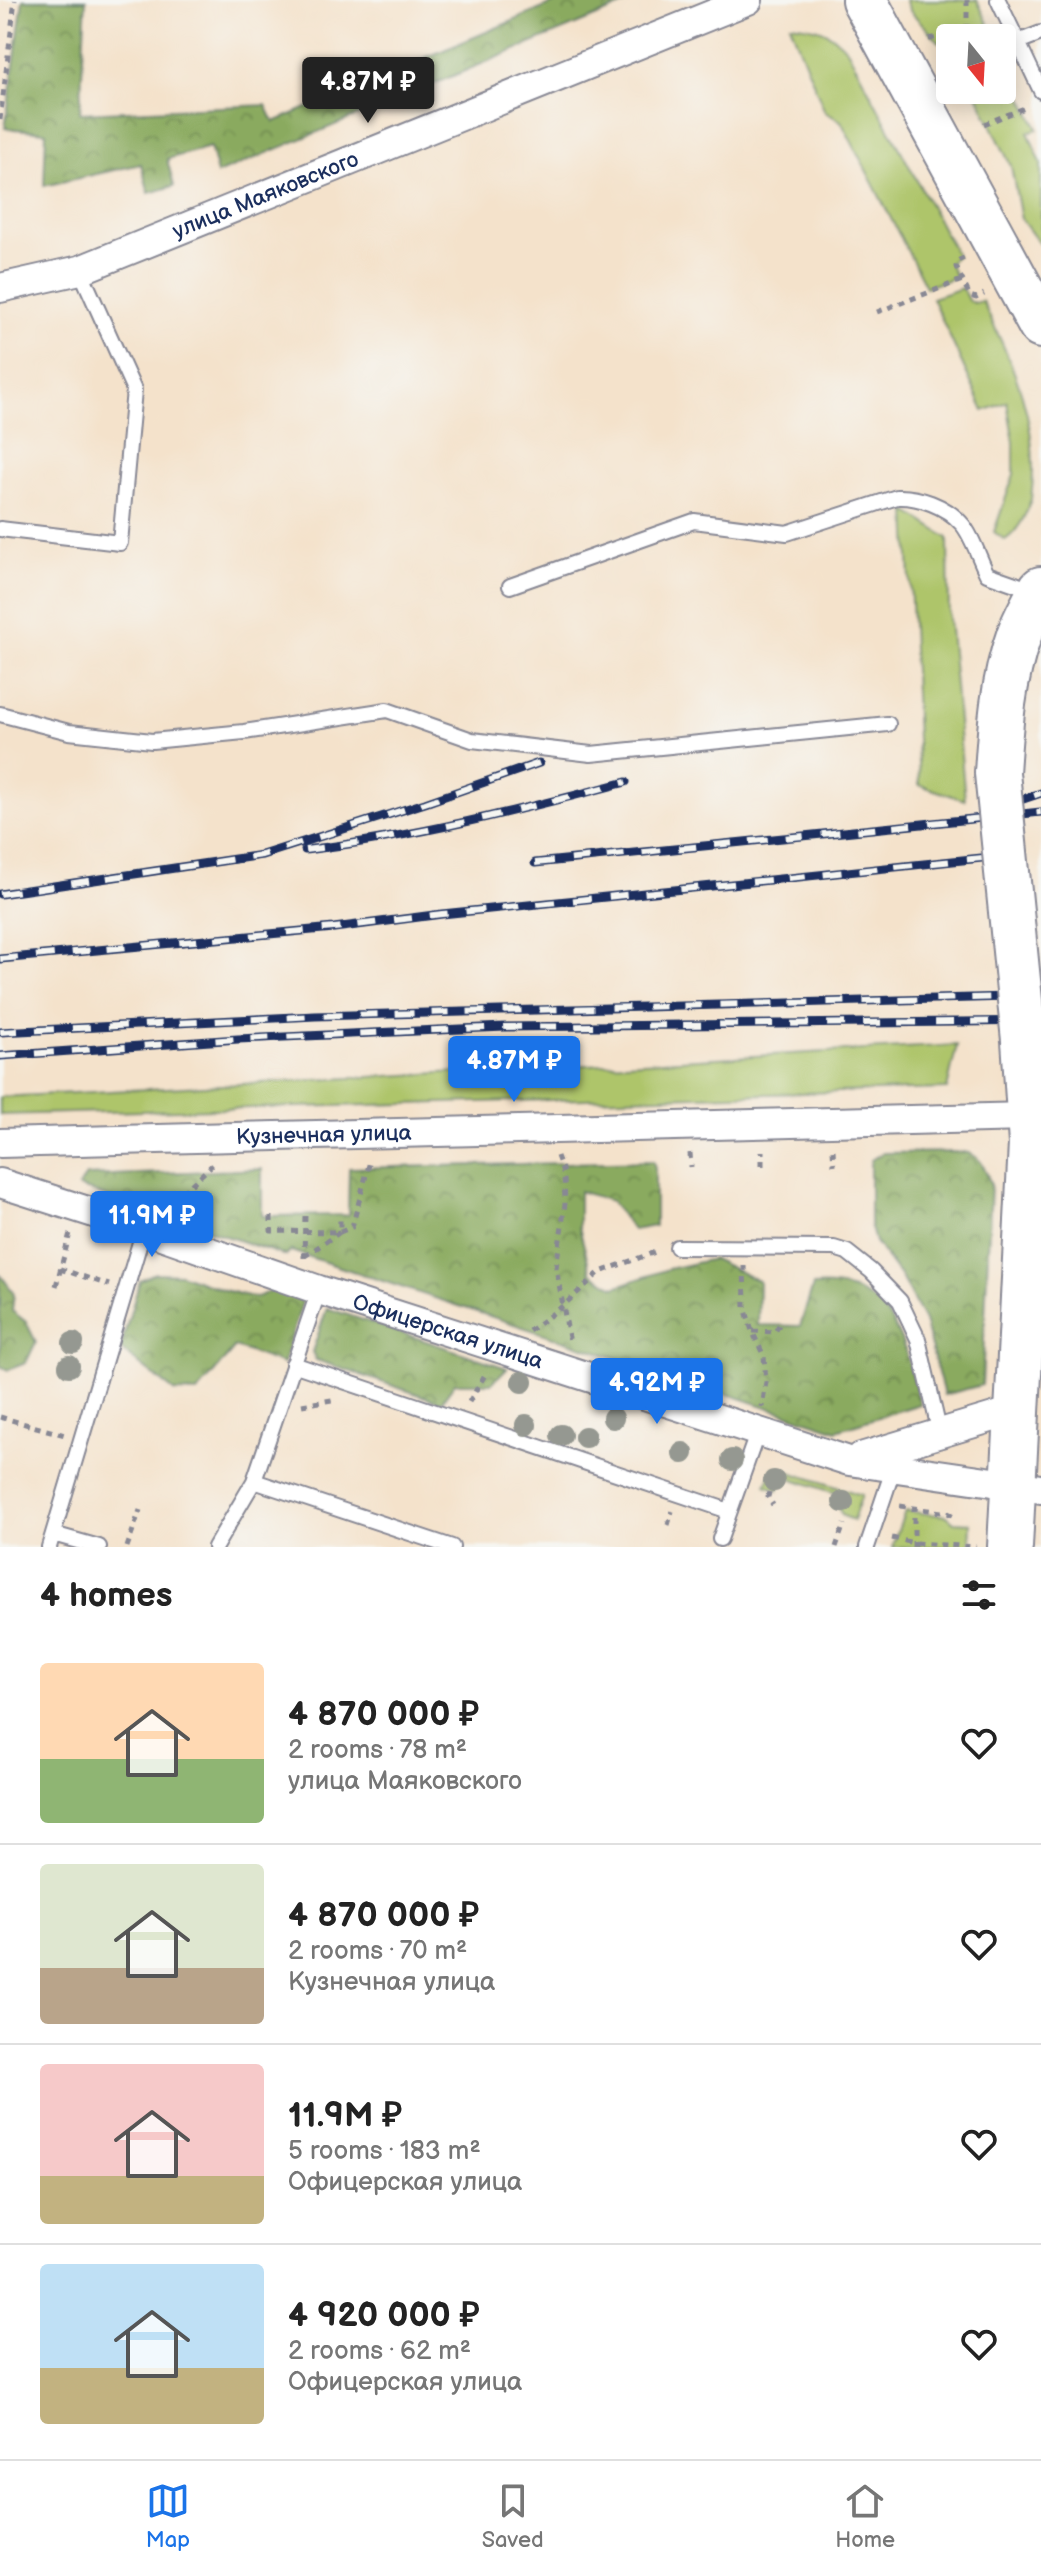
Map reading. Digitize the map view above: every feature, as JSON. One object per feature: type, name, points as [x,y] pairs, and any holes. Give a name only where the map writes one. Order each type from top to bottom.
[{"type":"main road","points":[[864,0],[1023,306]]},
{"type":"main road","points":[[1010,1547],[1027,1487],[1017,1410],[1031,1144],[997,773],[1000,711],[1008,672],[1020,634],[1040,590]]},
{"type":"street","name":"улица Маяковского","points":[[0,288],[80,270],[748,0]]},
{"type":"street","name":"Кузнечная улица","points":[[0,1143],[1030,1117]]},
{"type":"street","name":"Офицерская улица","points":[[0,1183],[319,1290],[849,1461],[1027,1487]]},
{"type":"street","points":[[849,1461],[1017,1410]]},
{"type":"lane","points":[[998,0],[1041,91]]},
{"type":"lane","points":[[1018,42],[1041,33]]},
{"type":"lane","points":[[0,529],[120,543],[134,390],[80,270]]},
{"type":"lane","points":[[510,586],[694,521],[787,533],[897,497],[911,497],[938,507],[962,523],[987,574],[1040,590]]},
{"type":"lane","points":[[0,714],[69,732],[152,741],[244,732],[387,710],[472,740],[591,754],[888,724]]},
{"type":"lane","points":[[99,1547],[51,1540],[144,1229]]},
{"type":"lane","points":[[677,1247],[834,1248],[847,1252],[900,1301],[918,1339],[940,1434]]},
{"type":"lane","points":[[215,1547],[254,1481],[319,1290]]},
{"type":"lane","points":[[293,1364],[729,1511]]},
{"type":"lane","points":[[720,1539],[758,1431]]},
{"type":"lane","points":[[869,1540],[894,1467]]},
{"type":"lane","points":[[254,1481],[452,1547]]},
{"type":"path","points":[[0,120],[15,0]]},
{"type":"path","points":[[967,0],[968,24]]},
{"type":"path","points":[[929,39],[936,38]]},
{"type":"path","points":[[984,124],[1041,101]]},
{"type":"path","points":[[964,258],[957,261],[956,267],[970,296],[1023,306]]},
{"type":"path","points":[[877,312],[962,280]]},
{"type":"path","points":[[833,1150],[834,1165]]},
{"type":"path","points":[[762,1151],[762,1166]]},
{"type":"path","points":[[690,1153],[691,1167]]},
{"type":"path","points":[[557,1156],[564,1175],[565,1204],[556,1268],[572,1351]]},
{"type":"path","points":[[303,1257],[352,1227],[370,1161]]},
{"type":"path","points":[[144,1229],[212,1165]]},
{"type":"path","points":[[340,1215],[340,1232]]},
{"type":"path","points":[[271,1216],[271,1231],[340,1232]]},
{"type":"path","points":[[305,1216],[305,1226]]},
{"type":"path","points":[[56,1286],[72,1228]]},
{"type":"path","points":[[463,1422],[471,1397],[501,1349],[564,1305],[600,1272],[646,1254],[677,1247]]},
{"type":"path","points":[[743,1247],[745,1307],[764,1356],[766,1382],[758,1431]]},
{"type":"path","points":[[60,1269],[124,1290]]},
{"type":"path","points":[[752,1331],[775,1332],[779,1325]]},
{"type":"path","points":[[277,1414],[304,1404],[334,1400]]},
{"type":"path","points":[[0,1417],[80,1440]]},
{"type":"path","points":[[769,1492],[768,1497],[773,1505]]},
{"type":"path","points":[[885,1498],[902,1507],[948,1513],[956,1517]]},
{"type":"path","points":[[914,1508],[914,1545]]},
{"type":"path","points":[[127,1547],[140,1510]]},
{"type":"path","points":[[836,1547],[844,1524]]},
{"type":"path","points":[[869,1540],[976,1547]]},
{"type":"green space","points":[[23,0],[86,0],[80,113],[266,105],[274,122],[562,0],[636,0],[217,174],[210,147],[167,159],[174,186],[149,193],[141,164],[44,186],[46,132],[5,128]]},
{"type":"green space","points":[[905,0],[977,0],[988,24],[936,24],[936,38],[910,11]]},
{"type":"green space","points":[[790,24],[822,30],[848,51],[957,256],[951,260],[950,266],[956,277],[926,287],[841,121],[825,112]]},
{"type":"green space","points":[[1016,83],[1038,129],[1028,132],[1041,163],[1041,246],[1021,219],[1011,166],[982,104],[1016,104]]},
{"type":"green space","points":[[962,288],[968,300],[974,303],[982,301],[1014,372],[1028,421],[1033,472],[1031,499],[1021,522],[1005,540],[994,532],[1014,474],[1014,442],[1007,402],[984,411],[932,298]]},
{"type":"green space","points":[[907,511],[948,538],[949,618],[965,800],[919,785]]},
{"type":"green space","points":[[957,1045],[947,1089],[0,1115],[0,1097]]},
{"type":"green space","points":[[964,1152],[979,1160],[991,1185],[982,1385],[944,1395],[924,1321],[901,1277],[875,1242],[870,1224],[870,1165],[871,1160],[882,1153]]},
{"type":"green space","points":[[653,1161],[655,1226],[633,1230],[611,1201],[579,1191],[579,1227],[591,1273],[615,1287],[668,1269],[713,1259],[759,1281],[758,1325],[800,1326],[813,1286],[840,1287],[861,1293],[878,1304],[900,1338],[920,1404],[837,1430],[291,1251],[286,1256],[78,1187],[86,1176],[262,1169],[262,1216],[348,1215],[349,1168]]},
{"type":"green space","points":[[155,1273],[180,1274],[256,1298],[271,1290],[303,1300],[283,1364],[235,1347],[197,1393],[175,1392],[120,1349],[140,1280]]},
{"type":"green space","points":[[0,1274],[14,1293],[12,1311],[26,1322],[36,1342],[26,1363],[8,1370],[0,1366]]},
{"type":"green space","points":[[327,1308],[507,1368],[492,1383],[455,1383],[441,1402],[316,1360],[312,1352]]},
{"type":"green space","points":[[774,1467],[862,1495],[853,1520],[843,1516],[835,1503],[838,1494],[784,1476],[778,1490],[766,1485]]},
{"type":"green space","points":[[905,1511],[947,1516],[954,1522],[971,1523],[970,1547],[892,1547]]},
{"type":"railway","points":[[0,894],[262,855],[539,763]]},
{"type":"railway","points":[[305,850],[427,830],[626,782]]},
{"type":"railway","points":[[1000,807],[1041,793]]},
{"type":"railway","points":[[535,863],[1041,812]]},
{"type":"railway","points":[[0,959],[334,928],[1001,856]]},
{"type":"railway","points":[[0,1032],[315,1016],[1041,996]]},
{"type":"railway","points":[[0,1056],[238,1039],[505,1027],[1041,1021]]}]
